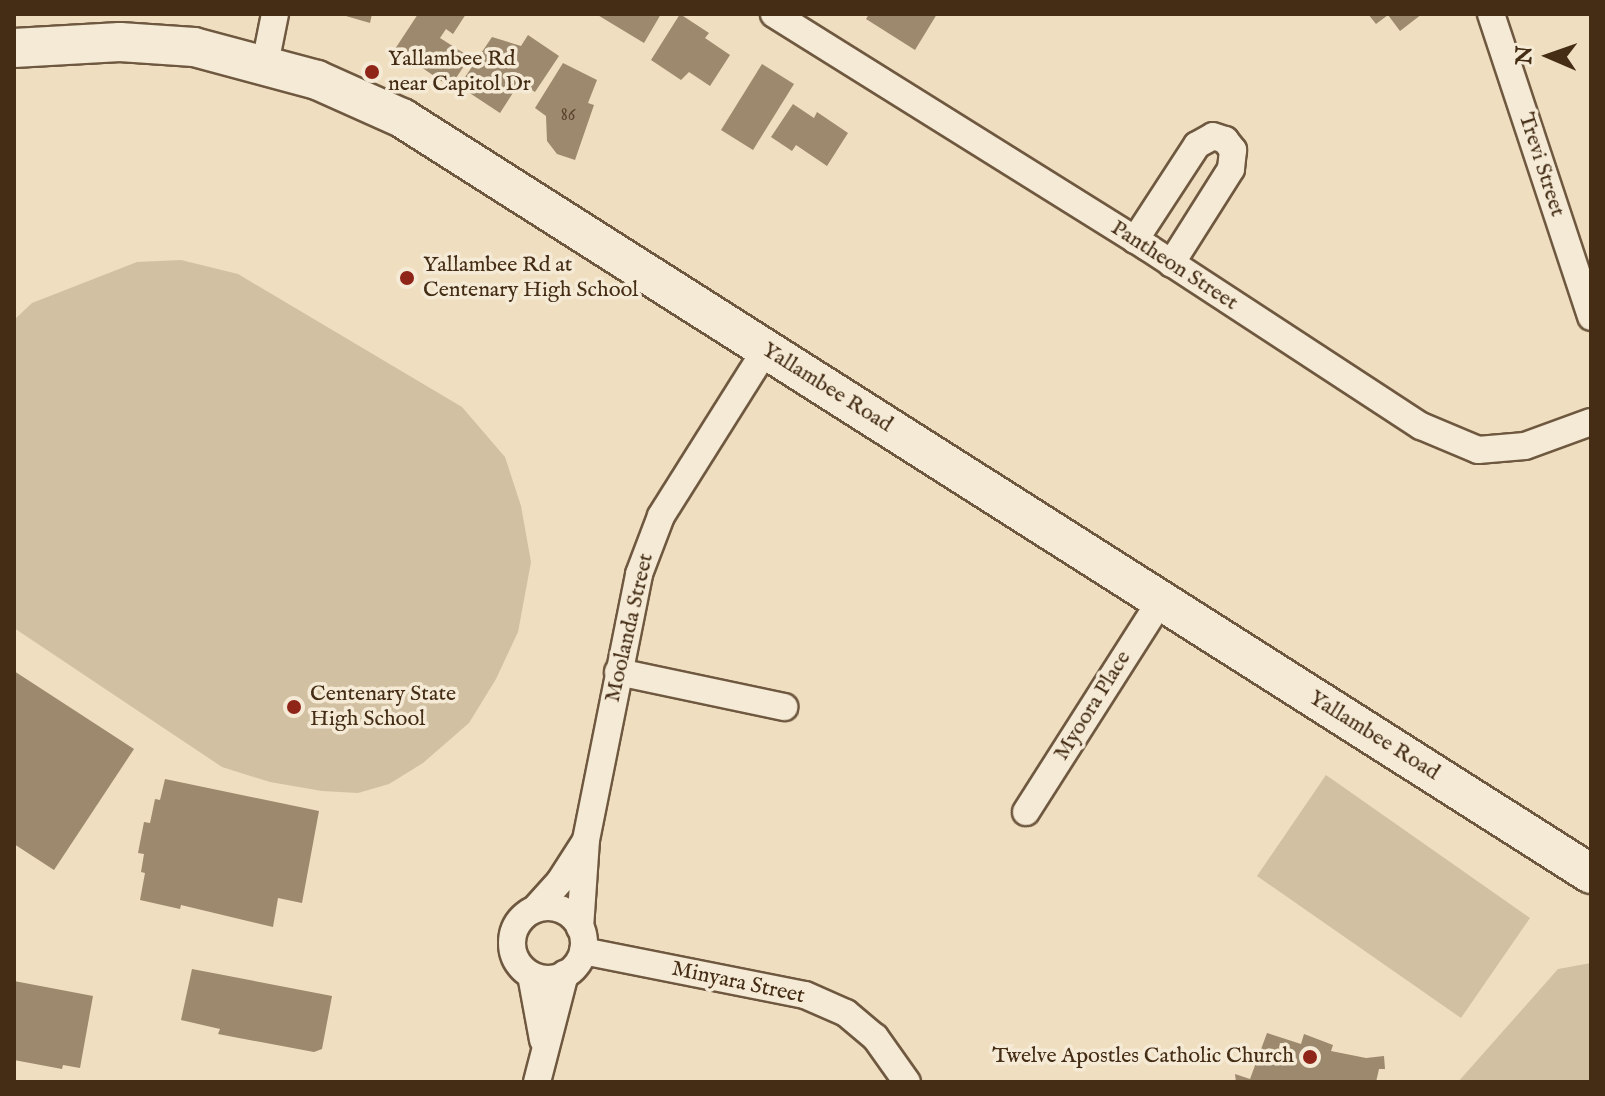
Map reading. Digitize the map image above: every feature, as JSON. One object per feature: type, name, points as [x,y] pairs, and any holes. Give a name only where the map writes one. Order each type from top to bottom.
[{"type":"main road","name":"Yallambee Road","points":[[14,48],[48,43],[120,42],[194,47],[317,80],[402,118],[1591,874]]},
{"type":"street","points":[[265,64],[275,14]]},
{"type":"street","name":"Pantheon Street","points":[[774,14],[1135,240],[1421,426],[1478,450],[1525,446],[1591,422]]},
{"type":"street","name":"Trevi Street","points":[[1491,14],[1591,317]]},
{"type":"street","points":[[1135,240],[1197,145],[1213,136],[1225,140],[1233,150],[1231,169],[1171,264]]},
{"type":"street","name":"Moolanda Street","points":[[582,940],[586,840],[639,574],[661,516],[766,349]]},
{"type":"street","name":"Myoora Place","points":[[1026,812],[1161,600]]},
{"type":"street","points":[[618,672],[784,707]]},
{"type":"street","name":"Moolanda Street","points":[[535,909],[560,881],[586,840]]},
{"type":"street","points":[[537,1082],[565,974],[582,940],[569,914],[558,909],[535,909],[523,917],[512,936],[515,958],[531,975],[542,979],[565,974]]},
{"type":"street","name":"Minyara Street","points":[[582,940],[805,995],[846,1013],[875,1037],[907,1082]]},
{"type":"street","points":[[531,975],[544,1048]]},
{"type":"shaded area","points":[[181,260],[238,274],[462,407],[505,457],[521,506],[531,562],[518,632],[496,679],[469,723],[423,763],[389,784],[358,793],[322,791],[270,782],[222,767],[14,628],[14,320],[32,303],[137,262]]},
{"type":"shaded area","points":[[1326,775],[1530,918],[1461,1018],[1257,876]]},
{"type":"shaded area","points":[[1591,963],[1591,1082],[1458,1082],[1558,969]]},
{"type":"building","points":[[339,14],[372,14],[370,23]]},
{"type":"building","points":[[418,14],[466,14],[453,34],[446,29],[440,38],[470,57],[450,87],[395,49]]},
{"type":"building","points":[[596,14],[661,14],[644,43]]},
{"type":"building","points":[[680,14],[709,33],[705,38],[730,55],[710,86],[689,72],[681,80],[651,60]]},
{"type":"building","points":[[869,14],[937,14],[915,50],[866,19]]},
{"type":"building","points":[[1368,14],[1422,14],[1400,31],[1388,15],[1376,24]]},
{"type":"building","points":[[528,35],[559,56],[535,92],[520,82],[500,113],[459,86],[492,37],[521,46]]},
{"type":"building","points":[[563,63],[597,80],[588,103],[594,105],[575,160],[557,154],[547,141],[546,116],[535,108]]},
{"type":"building","points":[[762,64],[794,84],[753,150],[721,130]]},
{"type":"building","points":[[793,104],[814,118],[817,112],[848,133],[827,166],[796,145],[792,151],[771,137]]},
{"type":"building","points":[[14,671],[134,749],[54,870],[14,844]]},
{"type":"building","points":[[165,779],[319,811],[302,903],[278,898],[273,927],[181,905],[180,909],[140,900],[145,873],[141,872],[144,854],[138,853],[144,822],[150,823],[155,799],[160,800]]},
{"type":"building","points":[[192,969],[332,996],[322,1049],[314,1052],[218,1034],[220,1029],[181,1020]]},
{"type":"building","points":[[14,981],[93,996],[80,1068],[63,1065],[62,1069],[14,1060]]},
{"type":"building","name":"Twelve Apostles Catholic Church","points":[[1267,1033],[1301,1044],[1304,1034],[1333,1045],[1331,1051],[1366,1058],[1384,1056],[1385,1069],[1379,1069],[1376,1082],[1236,1082],[1235,1074],[1250,1079]]},
{"type":"place","name":"Yallambee Rd near Capitol Dr","points":[[372,72]]},
{"type":"place","name":"Yallambee Rd at Centenary High School","points":[[407,278]]},
{"type":"place","name":"Centenary State High School","points":[[294,707]]},
{"type":"place","name":"Twelve Apostles Catholic Church","points":[[1310,1057]]}]
